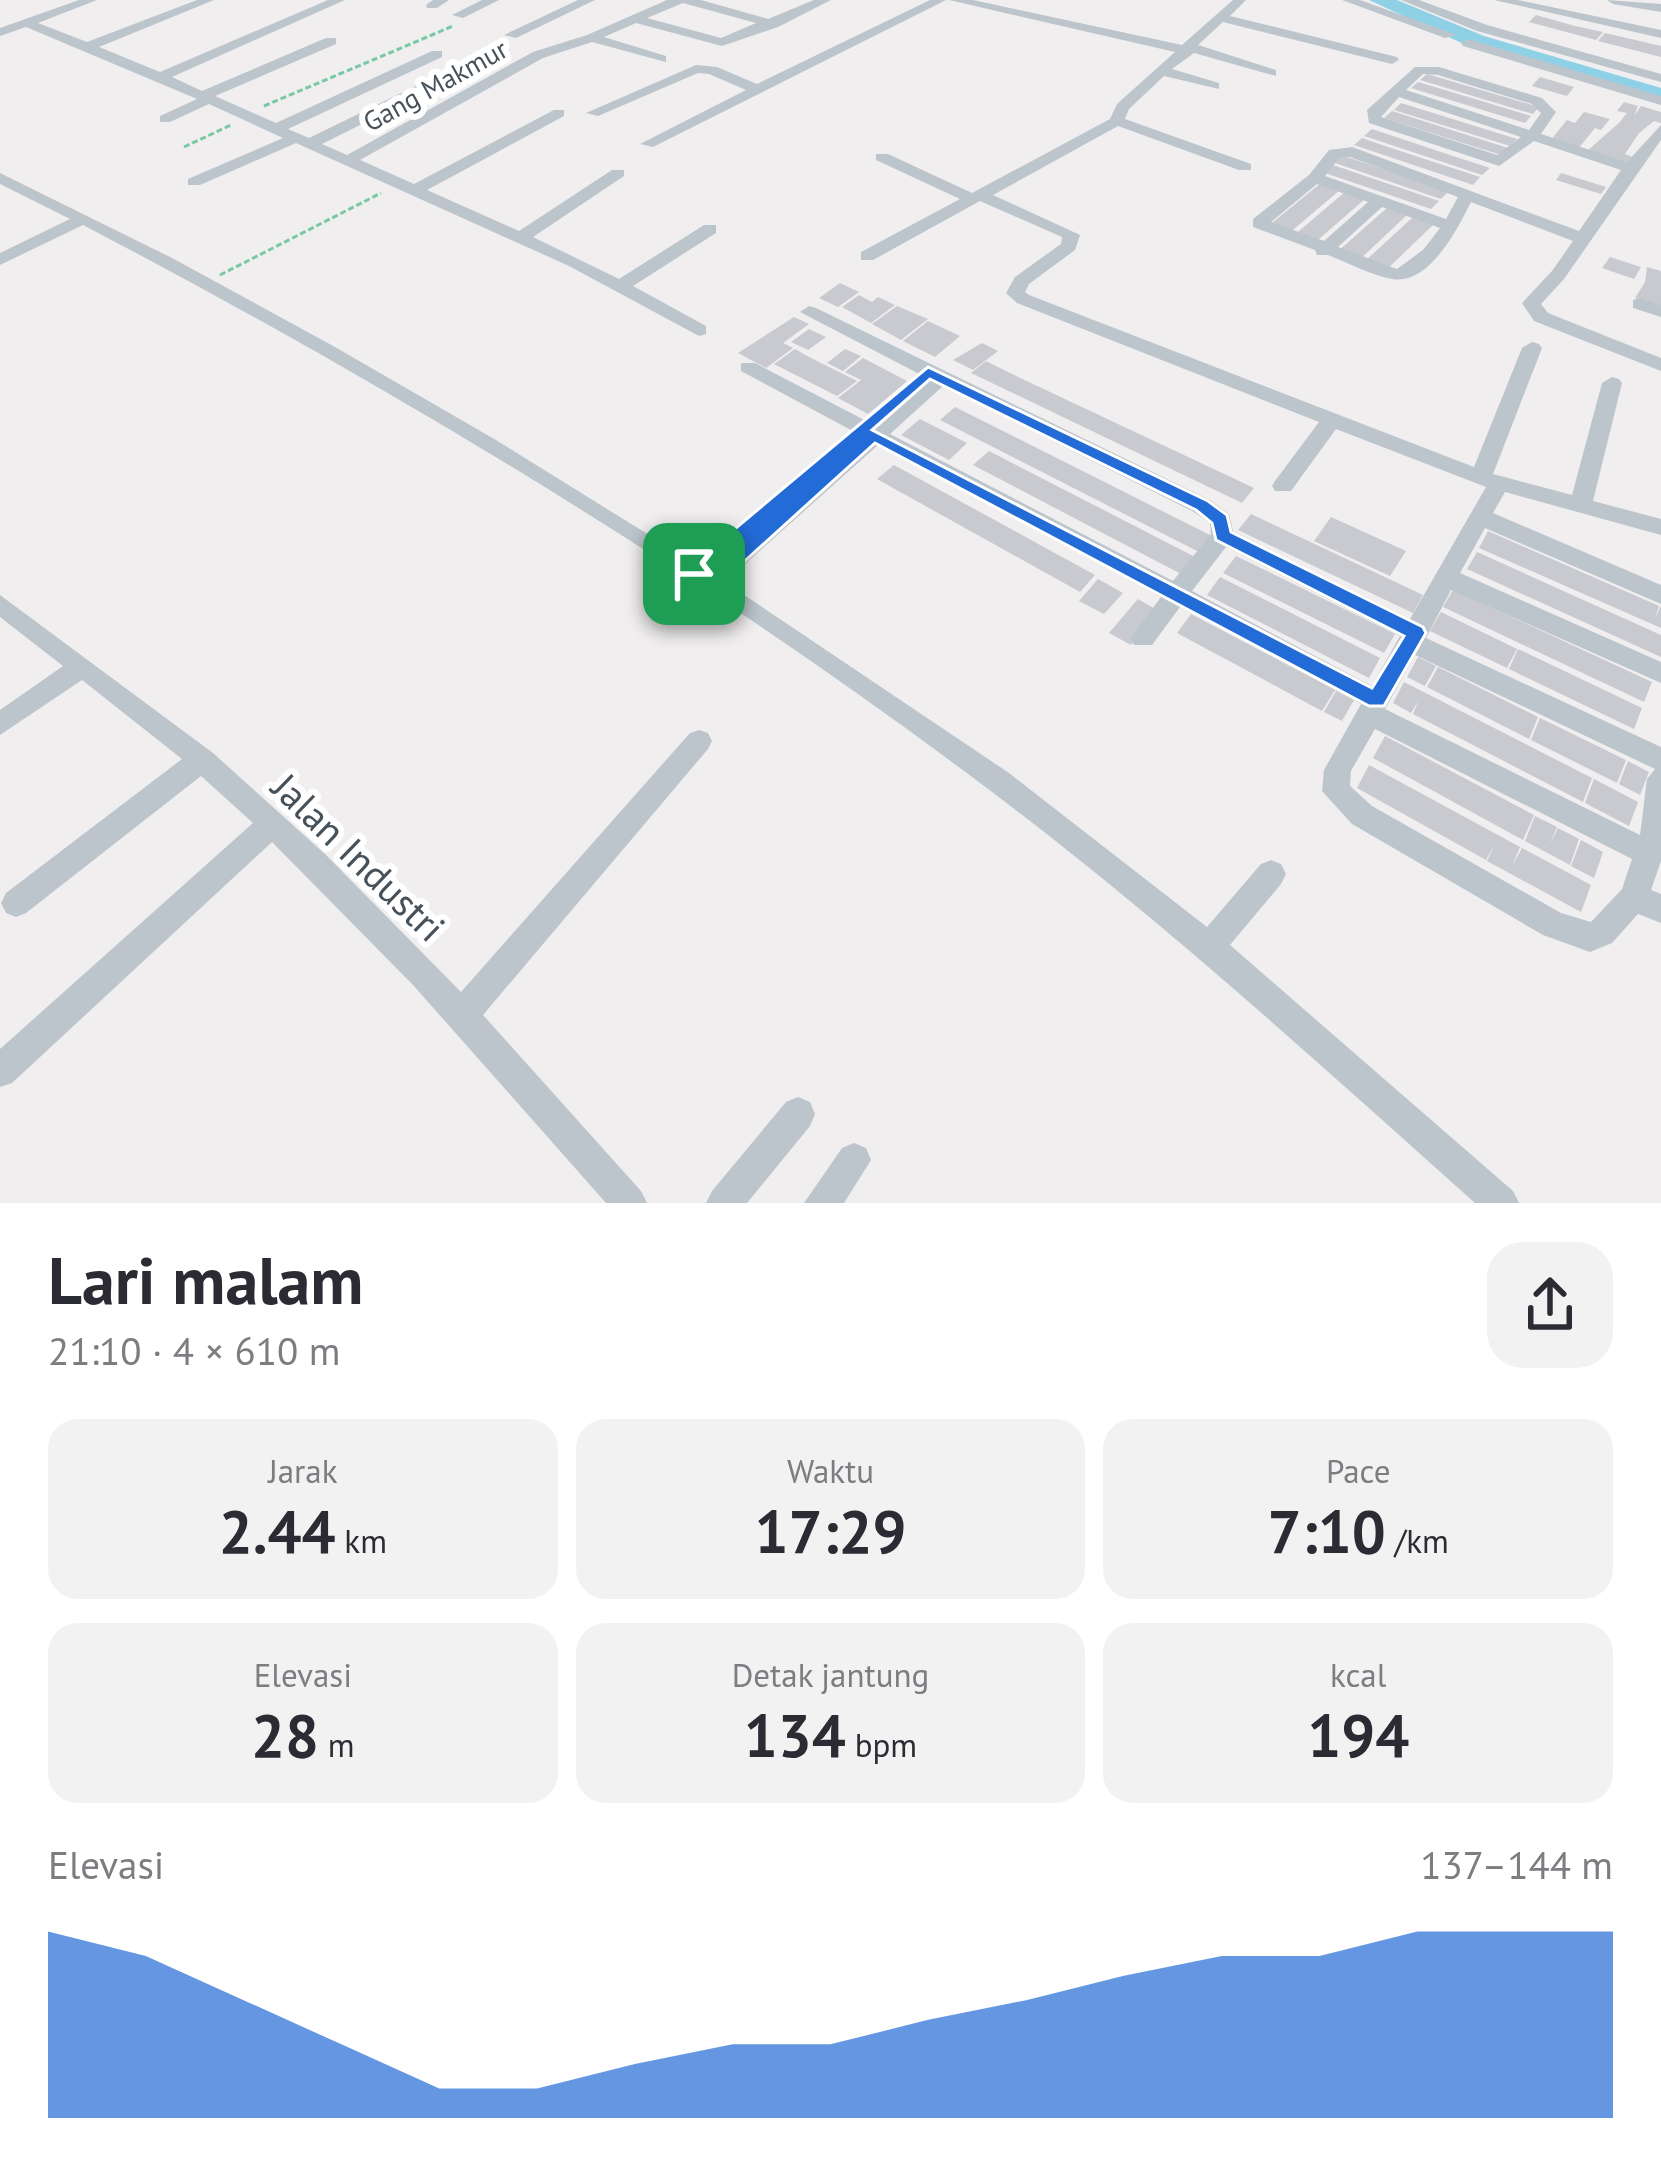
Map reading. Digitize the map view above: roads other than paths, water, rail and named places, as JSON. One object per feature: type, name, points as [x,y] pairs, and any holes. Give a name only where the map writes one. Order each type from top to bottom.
[{"type":"street","points":[[0,32],[91,0]]},
{"type":"street","points":[[80,44],[179,0]]},
{"type":"street","points":[[80,44],[208,0]]},
{"type":"street","points":[[160,77],[339,0]]},
{"type":"street","points":[[464,17],[493,0]]},
{"type":"street","points":[[511,35],[589,0]]},
{"type":"street","points":[[682,0],[773,24]]},
{"type":"street","name":"Gang Makmur","points":[[345,162],[538,55],[682,0]]},
{"type":"street","points":[[648,144],[940,0]]},
{"type":"street","points":[[956,0],[1191,49],[1271,73]]},
{"type":"street","points":[[1009,11],[1021,0]]},
{"type":"street","points":[[867,256],[1119,114],[1240,0]]},
{"type":"street","points":[[1348,0],[1450,35]]},
{"type":"street","points":[[1407,0],[1459,11],[1661,34]]},
{"type":"street","points":[[1613,0],[1661,8]]},
{"type":"street","points":[[634,19],[722,42],[773,24],[816,1]]},
{"type":"street","points":[[1484,12],[1661,61]]},
{"type":"street","points":[[1484,12],[1661,78]]},
{"type":"street","points":[[1222,18],[1392,60]]},
{"type":"street","points":[[27,22],[520,238],[622,285],[699,330]]},
{"type":"street","points":[[593,113],[807,23]]},
{"type":"street","points":[[592,38],[662,59]]},
{"type":"street","points":[[165,119],[331,41]]},
{"type":"street","points":[[1468,43],[1661,100]]},
{"type":"street","points":[[606,65],[642,53]]},
{"type":"street","points":[[273,130],[437,54]]},
{"type":"street","points":[[704,69],[758,90]]},
{"type":"street","points":[[1429,69],[1550,108],[1533,135],[1504,160],[1480,157],[1374,120],[1372,113],[1415,72],[1429,69]]},
{"type":"street","points":[[1166,72],[1214,86]]},
{"type":"street","points":[[194,182],[300,142],[445,77]]},
{"type":"street","points":[[1396,91],[1630,168]]},
{"type":"street","points":[[404,188],[559,113]]},
{"type":"street","points":[[1119,114],[1168,123]]},
{"type":"street","points":[[1119,114],[1245,167]]},
{"type":"street","points":[[1661,130],[1532,303],[1532,310],[1661,365]]},
{"type":"street","points":[[1467,195],[1451,226],[1416,266],[1397,275],[1258,224],[1315,178],[1335,153],[1346,151],[1467,195],[1584,238]]},
{"type":"street","points":[[882,158],[1071,235],[1070,246],[1021,281],[1015,293],[1023,298],[1490,480],[1661,527]]},
{"type":"street","points":[[520,238],[618,173]]},
{"type":"street","points":[[0,178],[203,283],[470,434],[701,578],[939,738],[1208,946],[1501,1203]]},
{"type":"street","points":[[1315,178],[1451,226]]},
{"type":"street","points":[[1324,250],[1382,200]]},
{"type":"street","points":[[0,260],[82,219]]},
{"type":"street","points":[[622,285],[710,229]]},
{"type":"street","points":[[1640,304],[1661,311]]},
{"type":"street","points":[[809,312],[1202,506],[1221,520],[1222,535],[1143,638]]},
{"type":"street","points":[[1532,348],[1482,517],[1372,706],[1335,780],[1336,791],[1362,815],[1573,932],[1590,937],[1647,903],[1661,779]]},
{"type":"street","points":[[748,367],[1650,854]]},
{"type":"street","points":[[701,578],[934,375]]},
{"type":"street","points":[[1581,504],[1612,383]]},
{"type":"street","points":[[1283,486],[1332,420]]},
{"type":"street","points":[[1482,517],[1661,595]]},
{"type":"street","points":[[1222,535],[1661,760]]},
{"type":"street","points":[[1448,578],[1661,674]]},
{"type":"street","name":"Jalan Industri","points":[[0,604],[201,760],[272,824],[392,939],[629,1203]]},
{"type":"street","points":[[0,724],[81,667]]},
{"type":"street","points":[[461,1016],[699,740]]},
{"type":"street","points":[[16,903],[201,760]]},
{"type":"street","points":[[0,1071],[272,824]]},
{"type":"street","points":[[1208,946],[1271,874]]},
{"type":"street","points":[[724,1203],[798,1114]]},
{"type":"street","points":[[822,1203],[854,1160]]},
{"type":"waterway","points":[[1379,0],[1476,41],[1661,95]]}]
